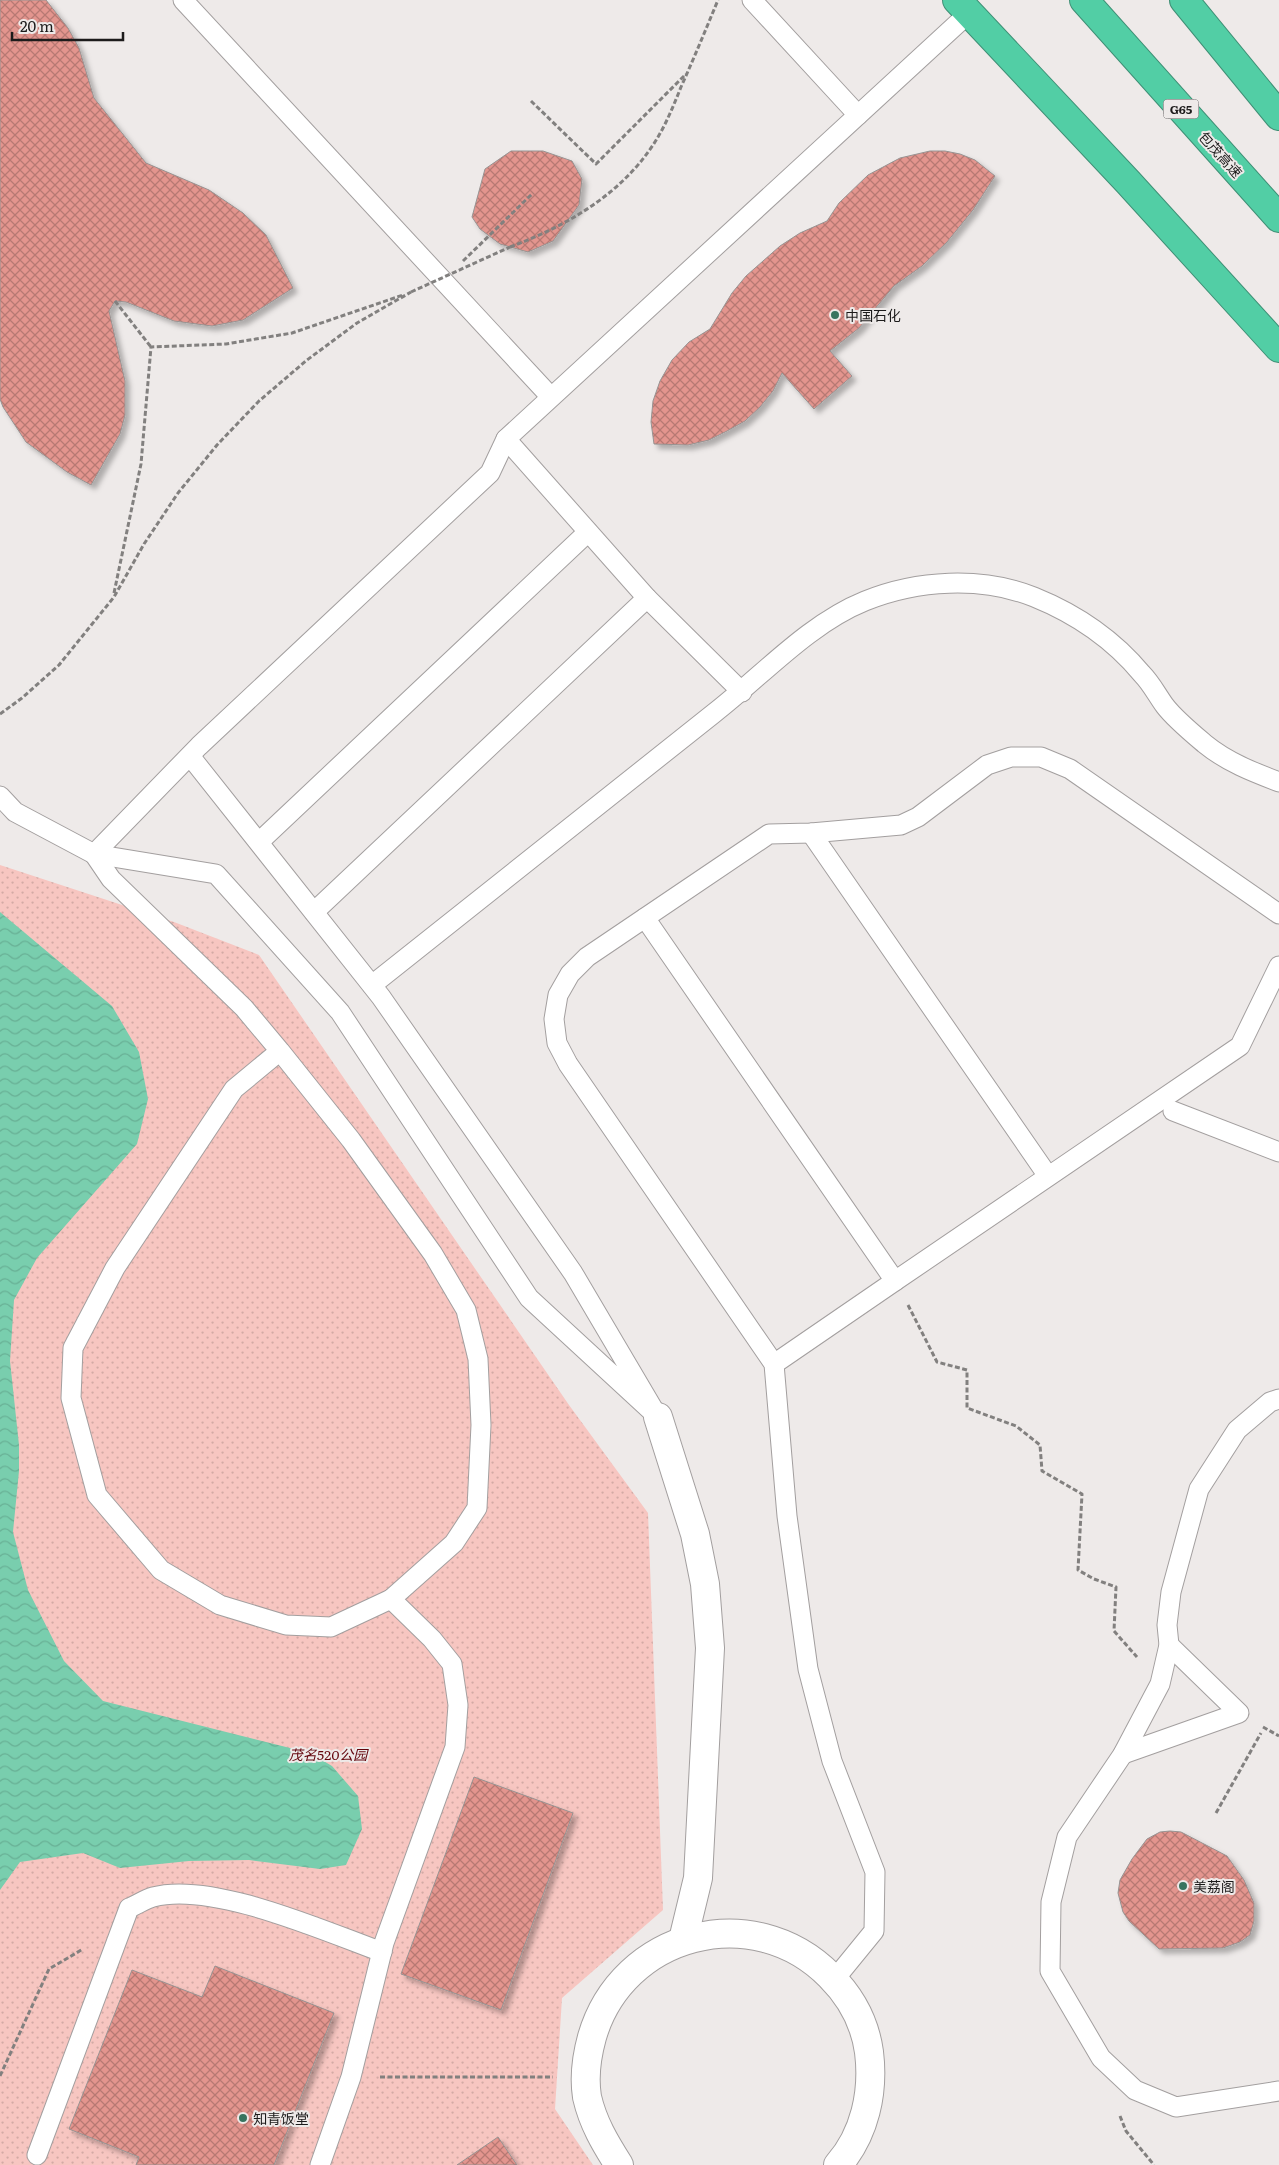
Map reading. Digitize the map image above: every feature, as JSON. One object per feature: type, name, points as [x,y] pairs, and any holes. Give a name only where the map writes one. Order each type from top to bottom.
[{"type":"highway","name":"包茂高速","points":[[1084,0],[1279,218]]},
{"type":"highway","points":[[1184,0],[1279,116]]},
{"type":"highway","points":[[963,6],[1128,182],[1279,348]]},
{"type":"street","points":[[658,1417],[695,1534],[705,1584],[710,1648],[698,1878],[683,1940]]},
{"type":"street","points":[[618,2165],[598,2134],[587,2096],[586,2056],[597,2018],[618,1984],[648,1958],[683,1940],[712,1934],[741,1933],[769,1938],[796,1949],[820,1966],[841,1987],[857,2012],[867,2041],[871,2070],[869,2101],[860,2130],[846,2156],[838,2165]]},
{"type":"lane","points":[[183,0],[550,396]]},
{"type":"lane","points":[[752,0],[858,115]]},
{"type":"lane","points":[[94,854],[190,756],[490,473],[506,439],[550,396],[858,115],[963,6]]},
{"type":"lane","points":[[506,439],[647,598],[742,692]]},
{"type":"lane","points":[[259,842],[588,532]]},
{"type":"lane","points":[[372,985],[742,692],[804,638],[833,617],[864,601],[897,591],[931,585],[965,584],[999,587],[1031,596],[1061,609],[1090,625],[1116,646],[1136,667],[1166,708],[1206,744],[1241,768],[1279,782]]},
{"type":"lane","points":[[314,912],[647,598]]},
{"type":"lane","points":[[190,756],[372,985],[573,1273],[658,1417]]},
{"type":"lane","points":[[834,1980],[874,1931],[875,1872],[832,1761],[808,1668],[786,1516],[774,1364],[568,1064],[557,1043],[554,1019],[558,995],[570,974],[587,957],[769,834],[811,833],[901,825],[918,817],[987,765],[1011,757],[1041,757],[1070,769],[1279,914]]},
{"type":"lane","points":[[0,796],[15,812],[94,854],[216,874],[340,1012],[529,1298],[658,1417]]},
{"type":"lane","points":[[811,833],[1048,1176]]},
{"type":"lane","points":[[94,854],[111,879],[244,1008],[280,1051],[352,1140],[433,1254],[466,1310],[478,1359],[481,1425],[477,1508],[454,1543],[391,1599],[331,1627],[286,1625],[220,1605],[161,1570],[97,1496],[71,1398],[74,1348],[115,1268],[234,1089],[280,1051]]},
{"type":"lane","points":[[645,918],[895,1281]]},
{"type":"lane","points":[[774,1364],[1240,1046],[1279,966]]},
{"type":"lane","points":[[1173,1111],[1279,1152]]},
{"type":"lane","points":[[1279,1399],[1270,1402],[1237,1430],[1199,1489],[1171,1592],[1166,1625],[1169,1645],[1160,1684],[1123,1754],[1067,1837],[1051,1902],[1050,1971],[1101,2058],[1135,2090],[1176,2107],[1279,2091]]},
{"type":"lane","points":[[320,2165],[352,2077],[382,1952],[455,1747],[458,1705],[452,1664],[432,1639],[391,1599]]},
{"type":"lane","points":[[1123,1754],[1239,1713],[1169,1645]]},
{"type":"lane","points":[[37,2155],[129,1908],[152,1897],[179,1893],[246,1904],[382,1952]]},
{"type":"path","points":[[151,347],[226,344],[292,333],[411,292],[510,247],[546,234],[579,215],[609,193],[632,170],[652,145],[667,120],[718,0]]},
{"type":"path","points":[[532,101],[596,164],[688,72]]},
{"type":"path","points":[[448,276],[533,193]]},
{"type":"path","points":[[0,714],[22,698],[59,665],[114,597],[144,544],[178,493],[217,446],[259,401],[307,360],[357,323],[411,292]]},
{"type":"path","points":[[114,597],[140,464],[151,347],[115,301]]},
{"type":"path","points":[[895,1281],[937,1362],[966,1370],[966,1408],[1016,1426],[1040,1444],[1042,1471],[1082,1494],[1078,1570],[1116,1587],[1114,1631]]},
{"type":"path","points":[[1216,1813],[1265,1728]]},
{"type":"path","points":[[0,2076],[49,1969],[123,1923]]},
{"type":"path","points":[[1117,2073],[1118,2108],[1126,2131],[1154,2165]]},
{"type":"path","points":[[352,2077],[587,2077]]},
{"type":"green space","name":"茂名520公园","points":[[0,865],[174,922],[259,955],[569,1405],[648,1513],[663,1910],[562,1998],[555,2109],[593,2165],[0,2165]]},
{"type":"water","points":[[0,912],[112,1006],[139,1052],[148,1099],[137,1144],[37,1258],[14,1300],[10,1361],[19,1445],[19,1471],[13,1532],[28,1590],[64,1661],[103,1701],[310,1753],[332,1766],[358,1796],[362,1829],[346,1865],[320,1869],[249,1860],[189,1861],[120,1868],[83,1853],[20,1862],[0,1890]]},
{"type":"building","points":[[0,0],[46,0],[68,28],[79,48],[94,98],[146,163],[209,190],[243,213],[266,235],[293,288],[243,320],[212,326],[174,321],[126,302],[115,301],[109,311],[125,381],[125,415],[120,434],[91,485],[67,472],[26,442],[3,407],[0,399]]},
{"type":"building","points":[[511,151],[543,151],[572,161],[582,179],[579,205],[553,241],[528,252],[500,244],[480,229],[472,217],[485,169]]},
{"type":"building","points":[[930,151],[960,154],[975,160],[995,176],[973,210],[947,242],[922,266],[894,286],[859,328],[830,351],[852,376],[814,409],[782,373],[773,391],[760,407],[745,421],[727,431],[709,440],[688,445],[654,444],[651,422],[653,401],[660,381],[672,360],[689,342],[710,329],[732,293],[746,276],[780,246],[800,233],[827,221],[839,203],[868,175],[900,158]]},
{"type":"building","points":[[474,1777],[573,1813],[501,2010],[401,1974]]},
{"type":"building","name":"美荔阁","points":[[1160,1832],[1181,1832],[1227,1856],[1244,1880],[1254,1903],[1254,1921],[1250,1935],[1240,1942],[1223,1948],[1159,1949],[1129,1921],[1123,1912],[1118,1893],[1120,1880],[1132,1859],[1147,1839]]},
{"type":"building","points":[[215,1966],[334,2013],[274,2165],[136,2165],[139,2157],[69,2129],[132,1970],[202,1997]]},
{"type":"building","points":[[498,2137],[517,2165],[457,2165]]},
{"type":"place","name":"中国石化","points":[[835,315]]},
{"type":"place","name":"美荔阁","points":[[1183,1886]]},
{"type":"place","name":"知青饭堂","points":[[243,2118]]}]
